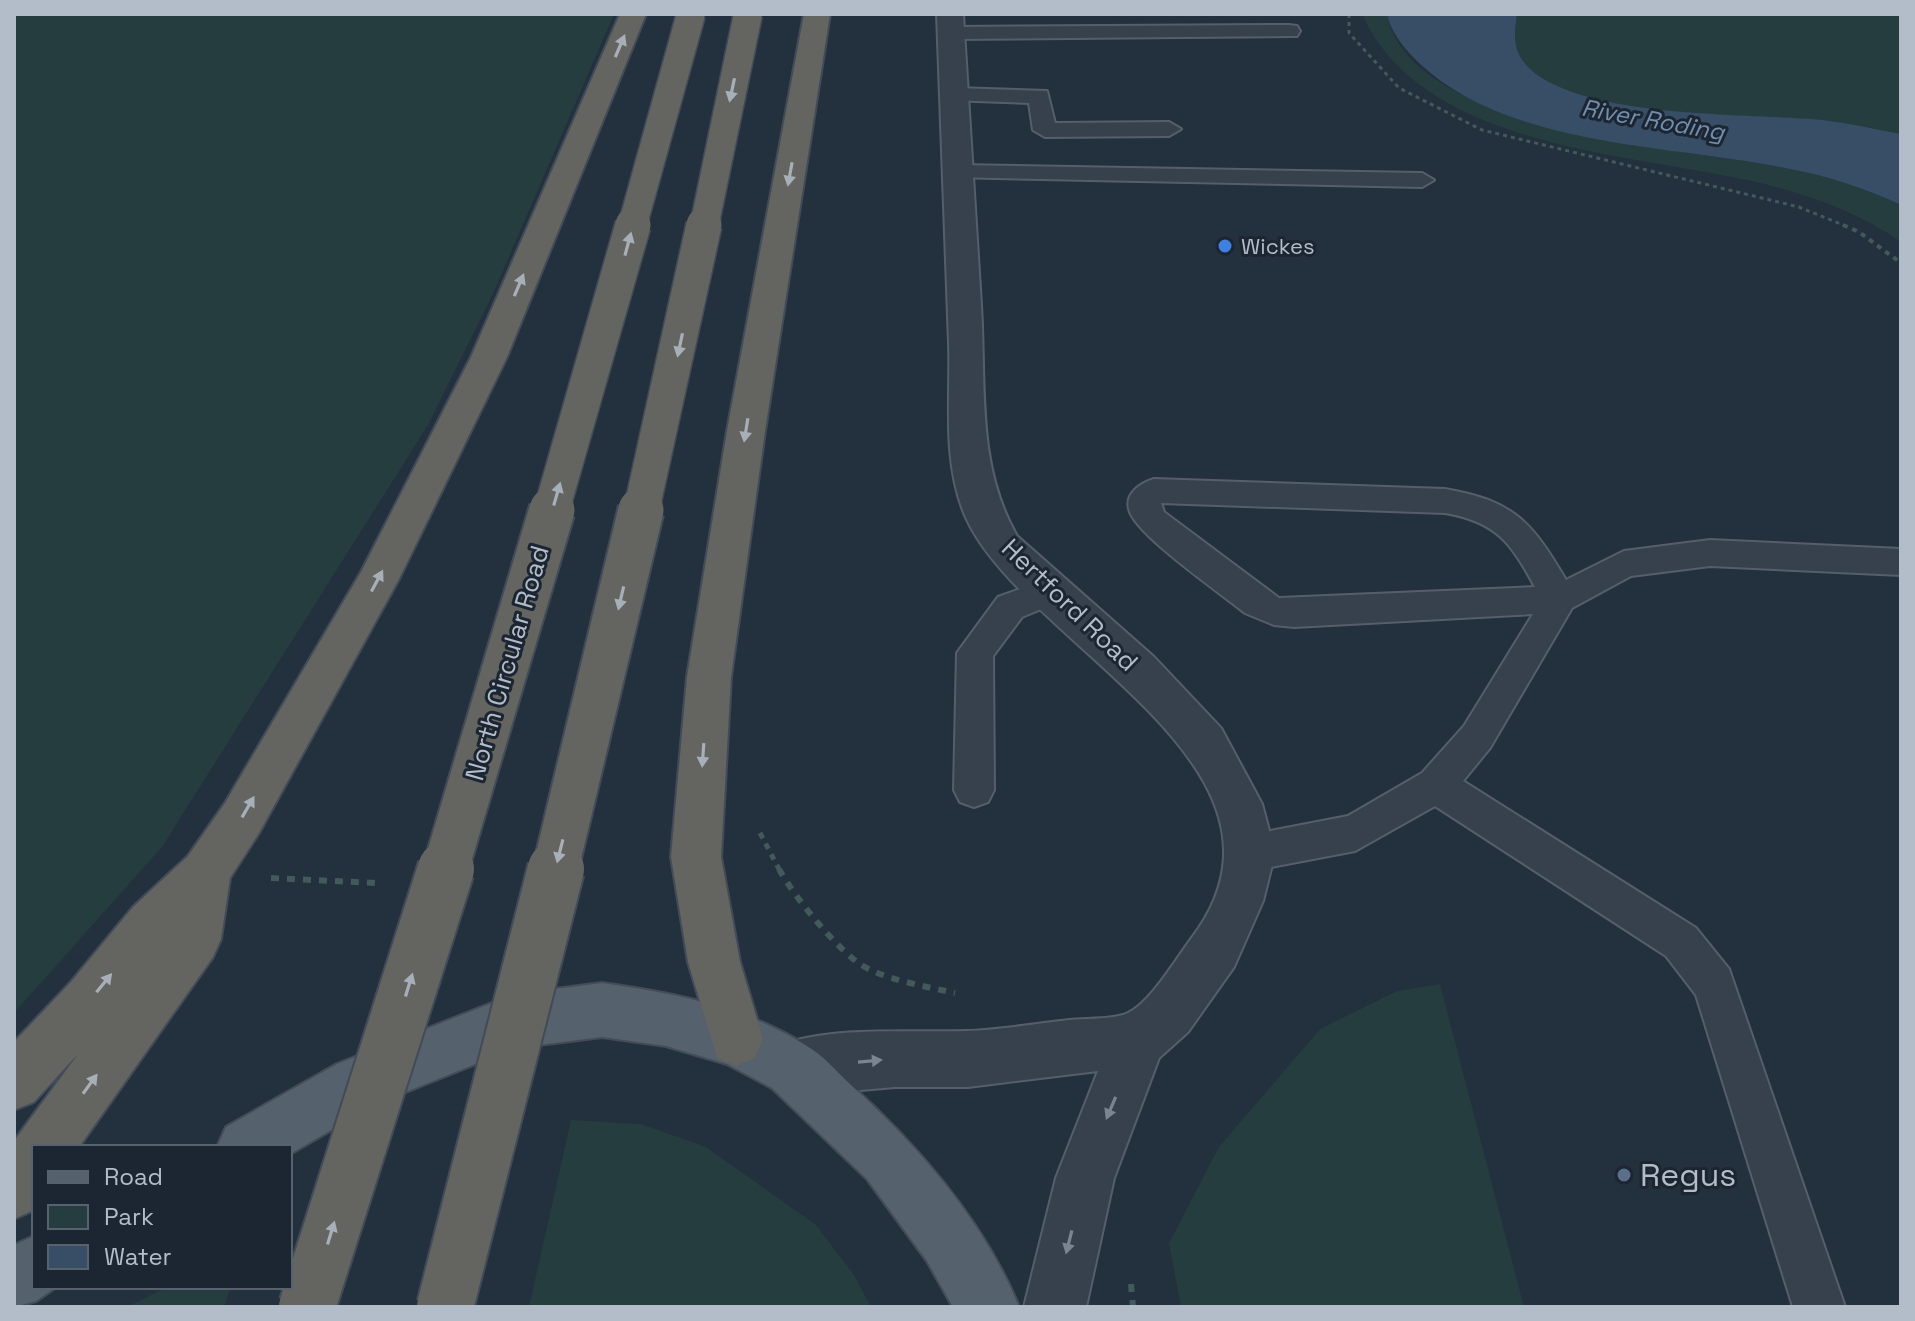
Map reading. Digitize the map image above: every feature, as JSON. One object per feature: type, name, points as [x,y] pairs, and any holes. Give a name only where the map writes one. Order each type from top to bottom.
[{"type":"highway","points":[[14,1082],[89,1002],[151,924],[206,872],[242,818],[378,579],[482,371],[633,14]]},
{"type":"highway","name":"North Circular Road","points":[[307,1307],[474,779],[596,359],[691,14]]},
{"type":"highway","points":[[445,1307],[584,757],[677,357],[748,14]]},
{"type":"highway","points":[[736,1039],[714,962],[696,857],[709,677],[746,431],[817,14]]},
{"type":"highway","points":[[45,1145],[195,939],[206,872]]},
{"type":"highway","points":[[14,1189],[32,1165]]},
{"type":"main road","points":[[250,1145],[357,1084],[515,1021],[602,1010],[666,1019],[736,1039],[792,1068],[888,1158],[948,1240],[988,1307]]},
{"type":"main road","points":[[14,1279],[32,1268]]},
{"type":"street","name":"Hertford Road","points":[[950,23],[968,458],[984,513],[1003,547],[1138,670],[1205,742],[1238,804],[1250,853],[1238,901],[1216,949],[1169,1013],[1140,1039],[1085,1178],[1055,1307]]},
{"type":"street","points":[[792,1068],[895,1059],[968,1059],[1140,1039]]},
{"type":"lane","points":[[950,23],[1289,31]]},
{"type":"lane","points":[[955,95],[1039,96],[1045,130],[1169,129]]},
{"type":"lane","points":[[958,172],[1422,180]]},
{"type":"lane","points":[[1560,599],[1514,527],[1498,515],[1472,507],[1445,501],[1154,491],[1145,499],[1145,510],[1152,521],[1257,603],[1274,611],[1560,599],[1624,564],[1710,553],[1901,562]]},
{"type":"lane","points":[[974,790],[975,653],[1010,607],[1051,591]]},
{"type":"lane","points":[[1250,853],[1355,833],[1436,785],[1477,737],[1560,599]]},
{"type":"lane","points":[[1436,785],[1681,942],[1714,984],[1819,1307]]},
{"type":"path","points":[[1349,14],[1349,33],[1399,88],[1482,130],[1799,207],[1859,232],[1901,263]]},
{"type":"path","points":[[759,831],[794,896],[860,964],[922,986],[960,993]]},
{"type":"path","points":[[259,878],[305,880]]},
{"type":"green space","points":[[14,14],[614,14],[493,294],[428,425],[162,847],[14,1013]]},
{"type":"green space","points":[[1362,14],[1387,14],[1407,54],[1446,86],[1498,110],[1623,142],[1785,168],[1844,183],[1901,205],[1901,242],[1843,210],[1780,188],[1580,149],[1526,135],[1474,116],[1428,91],[1390,57]]},
{"type":"green space","points":[[1517,14],[1901,14],[1901,134],[1823,120],[1662,110],[1578,94],[1545,80],[1523,61],[1516,44]]},
{"type":"green space","points":[[1440,984],[1524,1307],[1181,1307],[1169,1243],[1219,1147],[1320,1029],[1397,991]]},
{"type":"green space","points":[[571,1120],[641,1124],[706,1147],[816,1225],[854,1275],[871,1307],[529,1307]]},
{"type":"green space","points":[[163,1289],[230,1289],[224,1307],[127,1307]]},
{"type":"water","name":"River Roding","points":[[1387,14],[1517,14],[1516,44],[1523,61],[1546,80],[1578,94],[1619,104],[1708,114],[1823,120],[1901,134],[1901,205],[1815,174],[1590,138],[1541,127],[1495,111],[1453,89],[1416,60],[1394,33]]},
{"type":"place","name":"Wickes","points":[[1225,246]]},
{"type":"place","name":"Regus","points":[[1624,1175]]}]
